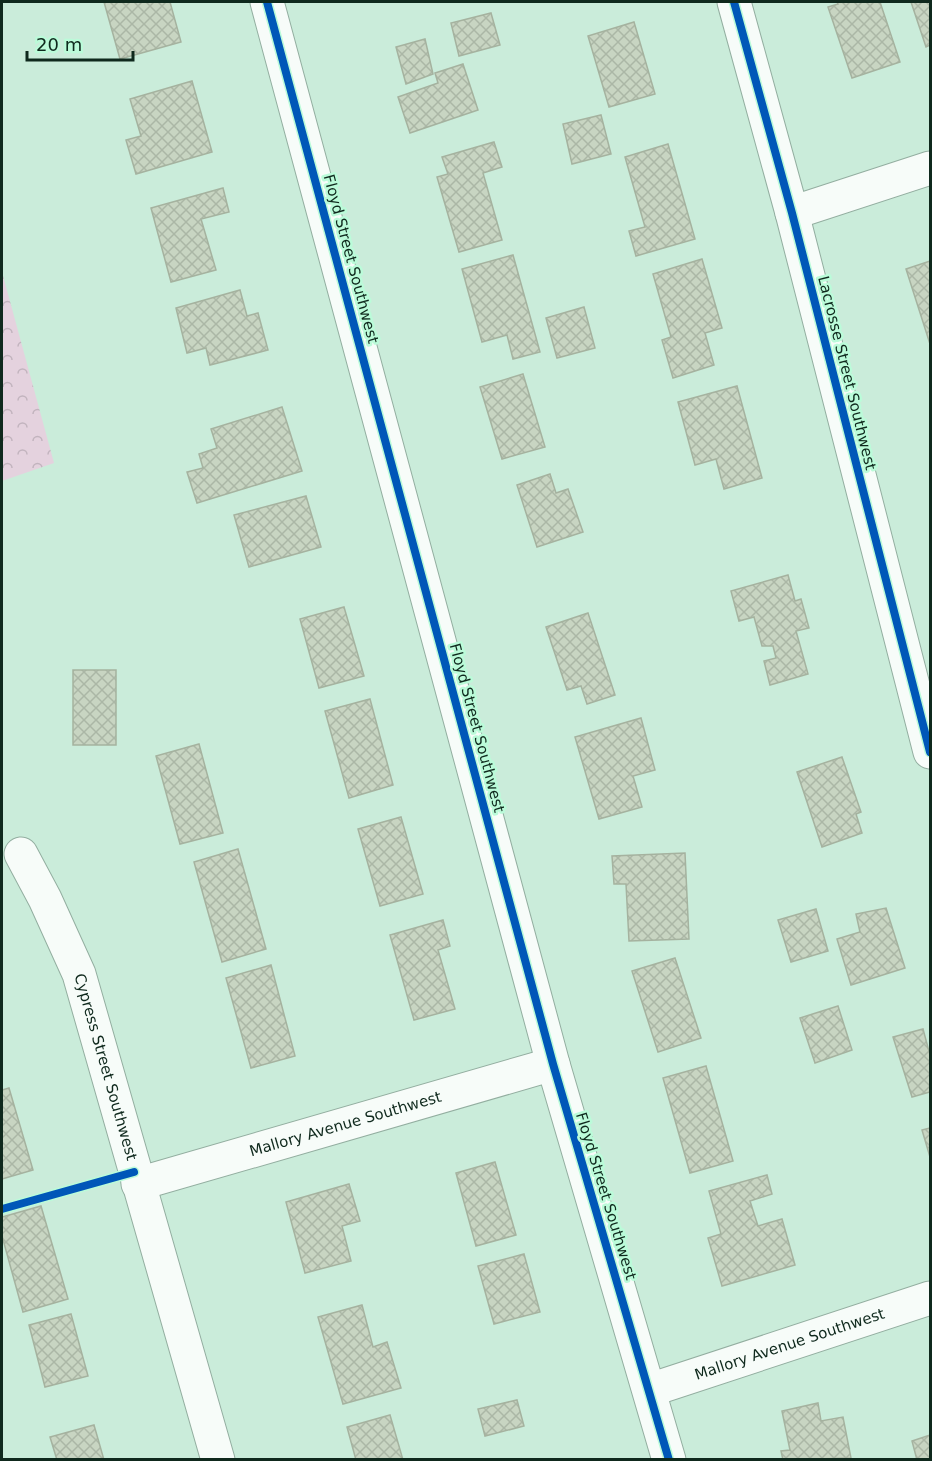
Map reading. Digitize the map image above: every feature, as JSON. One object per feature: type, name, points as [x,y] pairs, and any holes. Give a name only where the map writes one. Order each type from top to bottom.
[{"type":"street","name":"Floyd Street Southwest","points":[[267,2],[553,1064],[669,1460]]},
{"type":"street","name":"Lacrosse Street Southwest","points":[[734,2],[792,213],[929,744]]},
{"type":"street","points":[[792,213],[930,168]]},
{"type":"street","name":"Cypress Street Southwest","points":[[21,854],[45,899],[79,974],[218,1460]]},
{"type":"street","name":"Mallory Avenue Southwest","points":[[138,1184],[553,1064]]},
{"type":"street","name":"Mallory Avenue Southwest","points":[[650,1390],[930,1298]]},
{"type":"green space","points":[[2,272],[54,463],[2,481]]},
{"type":"building","points":[[104,2],[170,2],[181,42],[120,59]]},
{"type":"building","points":[[837,2],[880,2],[900,62],[852,78],[828,7],[838,4]]},
{"type":"building","points":[[911,2],[930,2],[930,45],[926,47]]},
{"type":"building","points":[[491,13],[500,45],[459,56],[451,23]]},
{"type":"building","points":[[634,22],[655,94],[609,107],[588,36]]},
{"type":"building","points":[[425,39],[433,74],[406,84],[396,47]]},
{"type":"building","points":[[463,64],[478,110],[410,133],[398,97],[438,83],[435,73]]},
{"type":"building","points":[[192,81],[212,152],[136,174],[126,140],[141,136],[130,99]]},
{"type":"building","points":[[601,115],[611,154],[572,164],[563,124]]},
{"type":"building","points":[[494,142],[502,167],[483,173],[502,240],[459,252],[437,177],[448,174],[442,157]]},
{"type":"building","points":[[668,144],[695,239],[636,256],[629,231],[645,227],[625,157]]},
{"type":"building","points":[[223,188],[229,212],[201,219],[216,270],[171,282],[151,208]]},
{"type":"building","points":[[513,255],[540,352],[513,359],[507,335],[482,342],[462,269]]},
{"type":"building","points":[[702,259],[722,328],[705,333],[714,365],[673,378],[662,340],[671,337],[653,274]]},
{"type":"building","points":[[930,261],[930,344],[906,269]]},
{"type":"building","points":[[240,290],[247,316],[258,313],[268,350],[210,365],[206,348],[187,353],[176,308]]},
{"type":"building","points":[[584,307],[595,348],[557,358],[546,318]]},
{"type":"building","points":[[523,374],[545,447],[502,459],[480,387]]},
{"type":"building","points":[[737,386],[762,478],[724,489],[716,459],[695,465],[678,402]]},
{"type":"building","points":[[282,407],[302,471],[197,503],[187,472],[203,468],[199,454],[217,448],[211,429]]},
{"type":"building","points":[[550,474],[556,493],[568,489],[583,532],[537,547],[517,485]]},
{"type":"building","points":[[306,496],[321,547],[249,567],[234,515]]},
{"type":"building","points":[[788,575],[795,601],[801,599],[809,628],[796,631],[808,674],[770,685],[764,661],[776,658],[773,646],[762,646],[754,617],[739,621],[731,591]]},
{"type":"building","points":[[344,607],[364,676],[319,688],[300,619]]},
{"type":"building","points":[[588,613],[615,695],[587,704],[581,686],[567,690],[546,627]]},
{"type":"building","points":[[73,670],[116,670],[116,745],[73,745]]},
{"type":"building","points":[[370,699],[393,785],[349,798],[325,711]]},
{"type":"building","points":[[641,718],[655,770],[633,776],[642,807],[599,819],[575,737]]},
{"type":"building","points":[[199,744],[223,833],[180,844],[156,756]]},
{"type":"building","points":[[842,757],[861,812],[856,814],[862,833],[822,847],[797,772]]},
{"type":"building","points":[[401,817],[423,894],[380,906],[358,829]]},
{"type":"building","points":[[238,849],[266,949],[222,962],[194,862]]},
{"type":"building","points":[[685,853],[689,939],[629,941],[626,884],[614,884],[612,856]]},
{"type":"building","points":[[886,908],[905,968],[851,985],[837,939],[860,932],[856,914]]},
{"type":"building","points":[[816,909],[828,951],[791,962],[778,920]]},
{"type":"building","points":[[443,920],[450,946],[438,950],[455,1009],[414,1020],[390,935]]},
{"type":"building","points":[[675,958],[701,1038],[658,1052],[632,971]]},
{"type":"building","points":[[271,965],[295,1056],[251,1068],[226,978]]},
{"type":"building","points":[[838,1006],[852,1050],[815,1063],[800,1018]]},
{"type":"building","points":[[923,1029],[930,1055],[930,1092],[912,1097],[893,1037]]},
{"type":"building","points":[[706,1066],[733,1161],[690,1173],[663,1078]]},
{"type":"building","points":[[9,1088],[33,1170],[2,1179],[2,1090]]},
{"type":"building","points":[[930,1128],[930,1157],[922,1130]]},
{"type":"building","points":[[495,1162],[516,1235],[476,1246],[456,1173]]},
{"type":"building","points":[[767,1175],[772,1194],[750,1201],[758,1226],[782,1219],[795,1265],[722,1286],[708,1238],[721,1234],[709,1191]]},
{"type":"building","points":[[349,1184],[360,1221],[342,1226],[351,1261],[305,1273],[286,1202]]},
{"type":"building","points":[[41,1206],[68,1299],[23,1312],[2,1236],[2,1217]]},
{"type":"building","points":[[524,1254],[540,1312],[494,1324],[478,1266]]},
{"type":"building","points":[[362,1305],[373,1347],[387,1342],[401,1388],[343,1404],[318,1317]]},
{"type":"building","points":[[71,1314],[88,1376],[45,1387],[29,1325]]},
{"type":"building","points":[[517,1400],[524,1426],[485,1436],[478,1409]]},
{"type":"building","points":[[818,1403],[821,1421],[843,1417],[851,1458],[783,1460],[781,1451],[790,1450],[782,1411]]},
{"type":"building","points":[[390,1415],[403,1460],[356,1460],[347,1427]]},
{"type":"building","points":[[94,1425],[104,1460],[57,1460],[50,1437]]},
{"type":"building","points":[[930,1435],[930,1460],[917,1460],[912,1441]]},
{"type":"cycle path","points":[[267,2],[553,1064],[669,1460]]},
{"type":"cycle path","points":[[734,2],[792,213],[930,752]]},
{"type":"cycle path","points":[[2,1209],[134,1172]]}]
